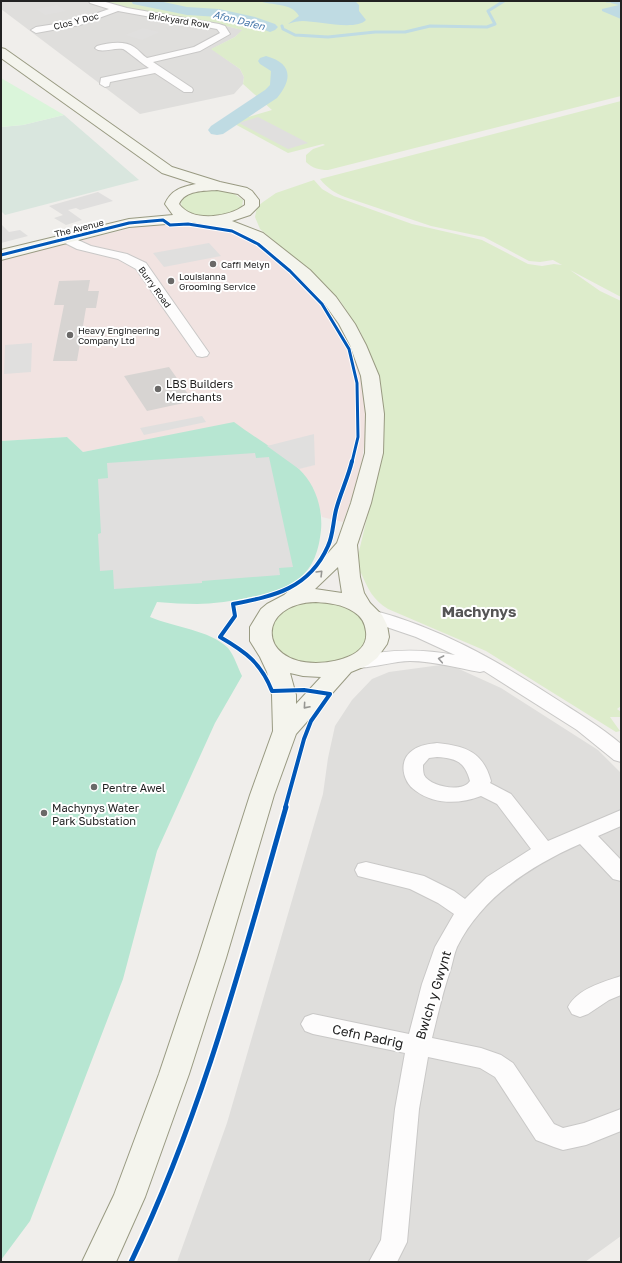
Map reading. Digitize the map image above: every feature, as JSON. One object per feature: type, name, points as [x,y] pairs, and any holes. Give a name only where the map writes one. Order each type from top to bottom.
[{"type":"main road","points":[[1,52],[167,170],[217,186],[234,188],[251,197],[253,203],[249,210],[233,217],[207,220]]},
{"type":"main road","points":[[167,170],[172,179],[177,212],[190,218]]},
{"type":"main road","name":"The Avenue","points":[[129,223],[190,190],[217,186]]},
{"type":"main road","points":[[249,210],[252,224],[258,236]]},
{"type":"main road","name":"The Avenue","points":[[1,256],[129,223],[190,218],[207,220]]},
{"type":"main road","points":[[207,220],[233,226],[258,236],[304,273],[330,300],[347,324],[358,345],[370,376],[376,414],[374,453],[361,502],[347,545],[349,577],[353,593],[378,627],[378,639],[370,652],[349,665],[285,731]]},
{"type":"main road","points":[[99,1262],[129,1197],[174,1074],[212,958],[262,795],[285,731],[284,695],[278,672],[270,654],[263,645],[260,635],[261,625],[265,617],[272,610],[292,599],[321,573],[347,545]]},
{"type":"main road","points":[[292,599],[305,596],[331,596],[348,600],[367,612]]},
{"type":"main road","points":[[270,654],[282,662],[296,668],[320,670],[349,665]]},
{"type":"street","name":"Brickyard Row","points":[[93,1],[116,9],[219,27],[222,28],[226,34],[197,49],[145,61]]},
{"type":"street","name":"Clos Y Doc","points":[[36,30],[77,23],[116,9]]},
{"type":"street","points":[[100,48],[112,43],[129,48],[145,61],[184,87],[195,81]]},
{"type":"street","points":[[94,76],[105,82],[158,69]]},
{"type":"street","name":"Burry Road","points":[[67,239],[89,249],[122,256],[133,260],[140,266],[202,353]]},
{"type":"street","points":[[367,612],[456,647],[609,742],[621,755]]},
{"type":"street","points":[[349,665],[382,657],[411,655],[433,657],[492,669]]},
{"type":"street","points":[[478,786],[504,799],[544,851]]},
{"type":"street","name":"Bwlch y Gwynt","points":[[383,1262],[394,1242],[408,1109],[418,1046],[434,984],[446,947],[466,911],[495,884],[516,868],[544,851],[621,817]]},
{"type":"street","points":[[583,834],[621,873]]},
{"type":"street","points":[[366,870],[416,882],[446,897],[466,911]]},
{"type":"street","points":[[580,1007],[601,993],[621,985]]},
{"type":"street","name":"Cefn Padrig","points":[[313,1024],[481,1058],[492,1062],[504,1070],[545,1132],[563,1139],[586,1134],[621,1120]]},
{"type":"shaded area","points":[[1,1],[104,1],[182,19],[210,22],[243,30],[235,37],[212,49],[240,69],[244,77],[243,84],[234,94],[140,114],[1,9]]},
{"type":"shaded area","points":[[57,5],[66,11],[45,15],[36,9]]},
{"type":"shaded area","points":[[143,28],[160,32],[142,40],[125,35]]},
{"type":"shaded area","points":[[64,115],[139,180],[5,215],[1,211],[1,127],[23,125]]},
{"type":"shaded area","points":[[258,117],[308,143],[288,149],[239,123]]},
{"type":"shaded area","points":[[98,192],[113,201],[80,210],[76,208],[68,210],[82,220],[66,225],[54,218],[63,215],[49,206]]},
{"type":"shaded area","points":[[176,222],[215,224],[238,232],[263,246],[302,280],[325,305],[351,346],[364,386],[367,424],[360,474],[343,522],[322,517],[313,488],[234,423],[83,452],[67,437],[1,441],[1,260],[148,224]]},
{"type":"shaded area","points":[[1,224],[9,232],[20,230],[28,236],[1,243]]},
{"type":"shaded area","points":[[209,243],[221,256],[164,267],[153,253]]},
{"type":"shaded area","points":[[32,343],[31,372],[4,374],[5,345]]},
{"type":"shaded area","points":[[202,416],[206,422],[144,435],[140,428]]},
{"type":"shaded area","points":[[314,434],[315,465],[299,469],[267,446]]},
{"type":"shaded area","points":[[255,453],[256,458],[269,457],[293,567],[279,568],[280,575],[202,581],[202,583],[114,589],[113,570],[100,571],[98,534],[101,533],[98,479],[108,478],[107,463]]},
{"type":"shaded area","points":[[448,664],[501,688],[598,750],[621,773],[621,1236],[585,1262],[177,1262],[227,1123],[323,794],[328,758],[335,726],[352,700],[372,679],[389,672]]},
{"type":"green space","points":[[104,1],[621,1],[621,96],[328,170],[322,170],[308,164],[306,162],[306,155],[313,149],[325,145],[323,144],[288,153],[231,122],[272,110],[243,84],[244,77],[240,69],[211,49],[235,37],[242,30],[210,22],[158,16]]},
{"type":"green space","points":[[1,78],[64,115],[23,125],[1,127]]},
{"type":"green space","points":[[621,101],[621,297],[570,270],[600,291],[621,301],[621,706],[617,709],[621,712],[621,717],[610,717],[620,731],[616,732],[486,651],[383,606],[372,594],[361,573],[356,573],[356,564],[381,459],[382,397],[373,361],[360,331],[341,302],[317,277],[260,229],[255,217],[257,207],[276,193],[314,180],[322,189],[334,196],[412,224],[482,240],[528,264],[542,266],[554,264],[562,265],[553,260],[540,262],[529,261],[484,237],[431,226],[345,197],[331,190],[320,179]]},
{"type":"green space","points":[[214,190],[233,193],[243,200],[242,207],[229,214],[221,216],[195,215],[182,208],[181,202],[187,196],[195,192]]},
{"type":"green space","name":"Pentre Awel","points":[[234,422],[276,451],[305,475],[314,489],[321,513],[319,544],[315,558],[308,570],[297,580],[288,585],[249,598],[208,604],[157,602],[150,617],[201,633],[220,642],[230,651],[242,676],[215,723],[157,851],[123,979],[30,1221],[1,1260],[1,441],[67,437],[83,452]]},
{"type":"green space","points":[[313,601],[334,602],[360,614],[371,634],[359,654],[327,665],[291,660],[275,649],[269,627],[273,621],[287,609]]},
{"type":"water","points":[[259,1],[355,1],[359,5],[359,11],[366,20],[354,25],[336,25],[303,21],[288,24],[299,16],[291,8]]},
{"type":"water","points":[[611,1],[621,1],[621,19],[602,11],[602,9],[619,5],[611,3]]},
{"type":"building","name":"Heavy Engineering Company Ltd","points":[[90,280],[88,291],[99,291],[96,308],[86,308],[77,361],[53,361],[64,305],[54,305],[59,281]]},
{"type":"building","name":"LBS Builders Merchants","points":[[169,367],[193,401],[147,411],[124,376]]},
{"type":"waterway","name":"Afon Dafen","points":[[138,1],[187,11],[219,13],[250,20],[270,27]]},
{"type":"waterway","points":[[282,26],[283,29],[295,35],[328,37],[375,32],[405,32],[430,26],[487,27],[495,24],[488,11],[504,1]]},
{"type":"waterway","name":"Afon Dafen","points":[[217,130],[271,94],[278,86],[279,69],[266,61]]},
{"type":"cycle path","points":[[1,255],[129,223],[163,220],[170,225],[188,224],[232,231],[258,244],[290,271],[322,304],[349,349],[357,383],[358,437],[351,466],[336,510],[328,546],[312,571],[296,585],[269,597],[233,604],[235,616],[220,637],[252,658],[263,672],[272,691],[304,690],[330,694],[311,721],[304,739],[233,986],[196,1107],[166,1185],[131,1262]]},
{"type":"place","name":"Caffi Melyn","points":[[213,264]]},
{"type":"place","name":"Louisianna Grooming Service","points":[[171,281]]},
{"type":"place","name":"Heavy Engineering Company Ltd","points":[[70,335]]},
{"type":"place","name":"LBS Builders Merchants","points":[[158,389]]},
{"type":"place","name":"Pentre Awel","points":[[94,787]]},
{"type":"place","name":"Machynys Water Park Substation","points":[[44,813]]},
{"type":"district","name":"Machynys","points":[[479,611]]}]
